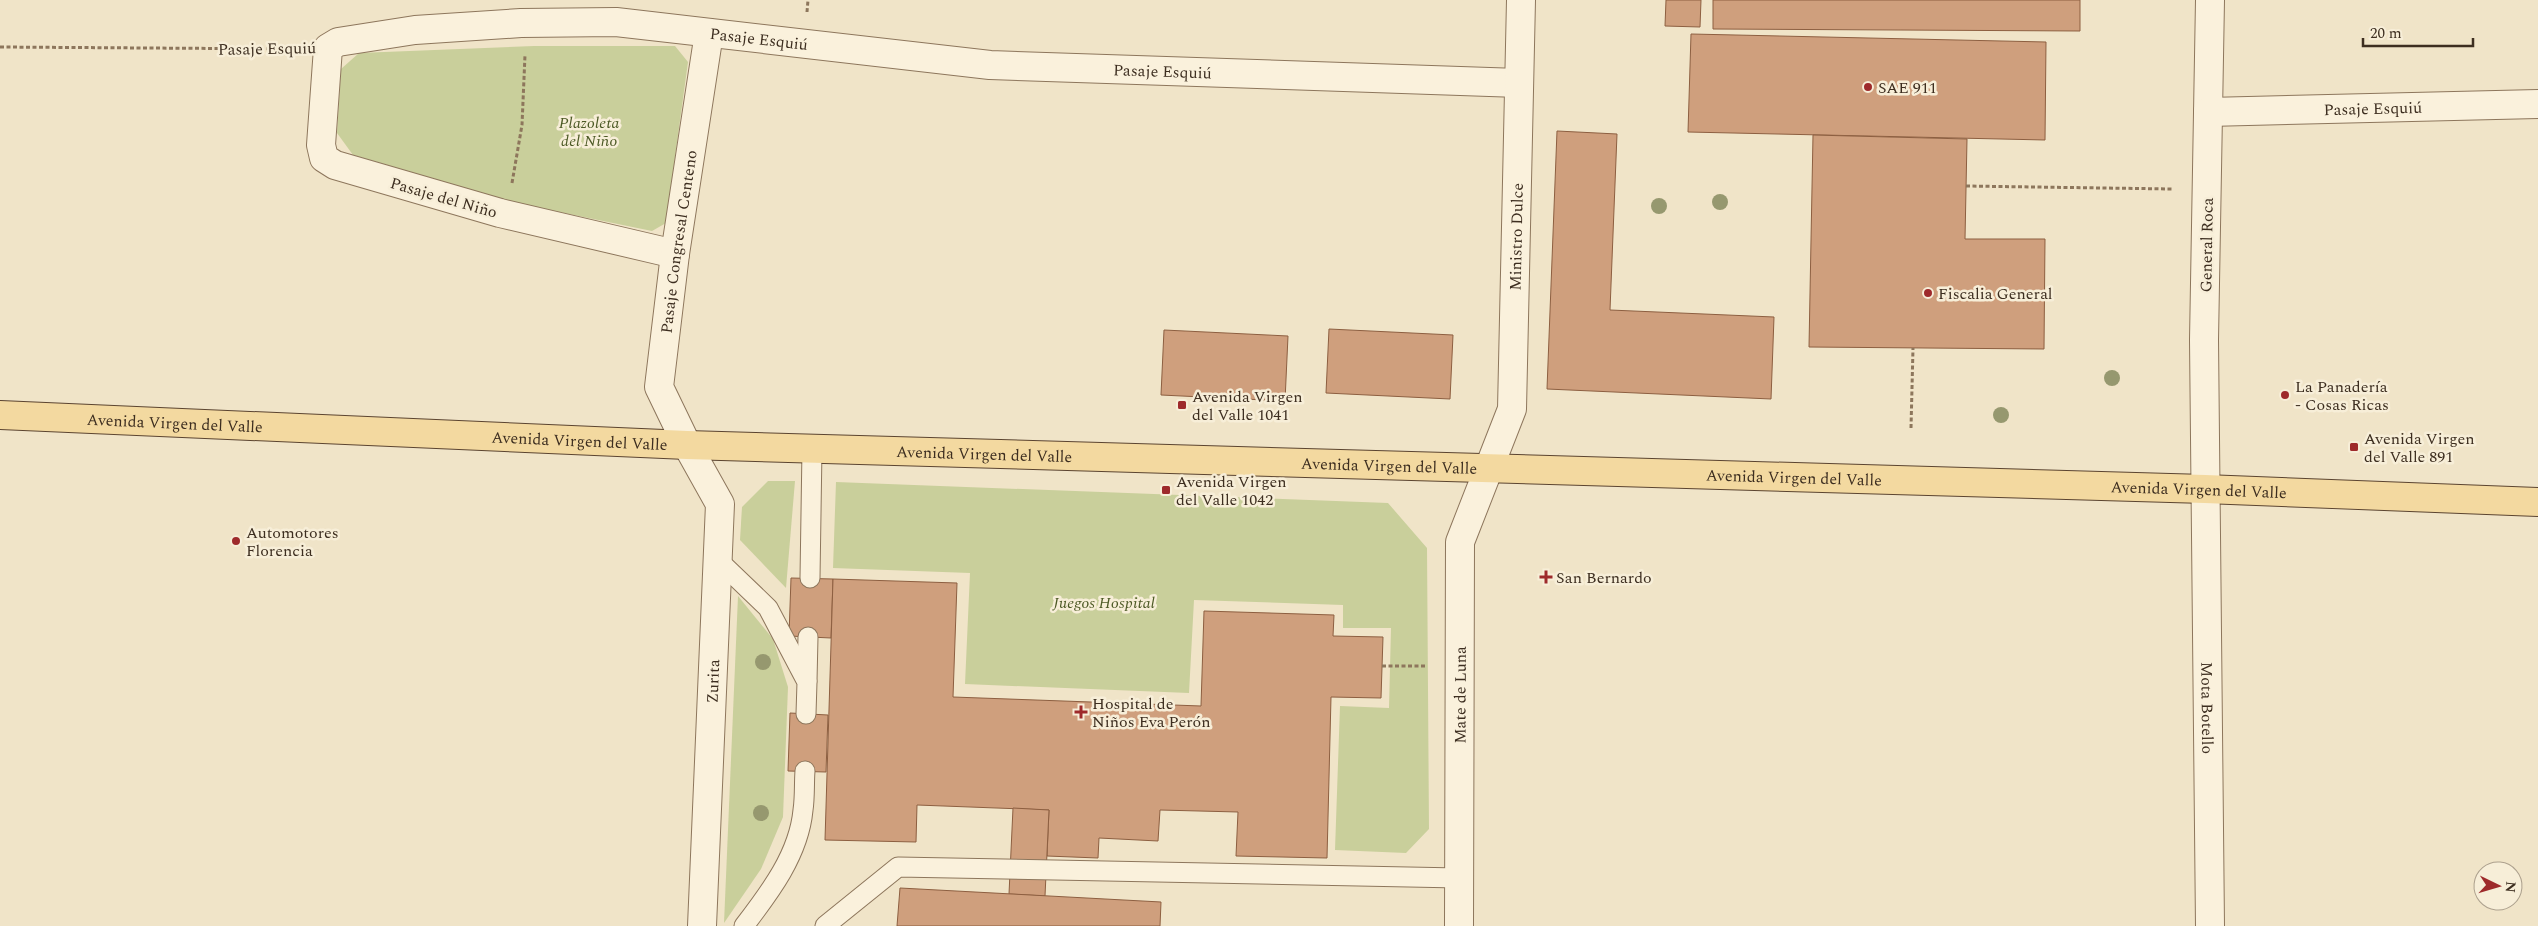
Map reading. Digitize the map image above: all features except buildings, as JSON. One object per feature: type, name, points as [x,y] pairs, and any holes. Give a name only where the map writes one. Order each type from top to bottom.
[{"type":"main road","name":"Avenida Virgen del Valle","points":[[0,415],[687,445],[2206,489],[2538,502]]},
{"type":"street","name":"Ministro Dulce","points":[[1488,469],[1512,409],[1521,0]]},
{"type":"street","name":"General Roca","points":[[2206,489],[2204,340],[2210,0]]},
{"type":"street","name":"Pasaje Esquiú","points":[[328,48],[338,42],[415,30],[521,23],[616,22],[990,65],[1519,83]]},
{"type":"street","name":"Pasaje Congresal Centeno","points":[[687,445],[659,387],[675,254],[710,33]]},
{"type":"street","name":"Pasaje del Niño","points":[[328,48],[321,145],[324,158],[335,165],[500,213],[675,254]]},
{"type":"street","name":"Pasaje Esquiú","points":[[2208,112],[2538,104]]},
{"type":"street","name":"Zurita","points":[[687,445],[720,504],[702,926]]},
{"type":"street","name":"Mate de Luna","points":[[1459,926],[1460,542],[1488,469]]},
{"type":"street","name":"Mota Botello","points":[[2206,489],[2210,926]]},
{"type":"lane","points":[[810,578],[812,449]]},
{"type":"lane","points":[[718,559],[768,608],[807,682]]},
{"type":"lane","points":[[806,714],[808,637]]},
{"type":"lane","points":[[744,926],[765,898],[791,855],[803,812],[805,771]]},
{"type":"lane","points":[[825,926],[898,867],[1459,878]]},
{"type":"path","points":[[500,213],[511,189],[522,125],[525,56],[521,23]]},
{"type":"path","name":"Pasaje Esquiú","points":[[0,47],[264,50],[328,48]]},
{"type":"path","points":[[516,57],[535,56]]},
{"type":"path","points":[[1966,186],[2172,189]]},
{"type":"path","points":[[1911,428],[1913,348]]},
{"type":"path","points":[[1382,666],[1459,666]]},
{"type":"green space","name":"Plazoleta del Niño","points":[[534,46],[675,46],[688,62],[666,223],[652,231],[520,204],[353,155],[337,133],[341,69],[359,53]]},
{"type":"green space","points":[[768,481],[795,481],[786,588],[740,540],[742,507]]},
{"type":"green space","name":"Juegos Hospital","points":[[836,482],[1388,503],[1427,548],[1429,829],[1406,853],[1335,850],[1340,706],[1389,708],[1391,628],[1343,628],[1343,605],[1194,600],[1189,693],[965,684],[970,573],[833,568]]},
{"type":"green space","points":[[738,596],[773,639],[788,687],[783,817],[761,869],[724,923]]},
{"type":"place","name":"SAE 911","points":[[1868,87]]},
{"type":"place","name":"Fiscalia General","points":[[1928,293]]},
{"type":"place","name":"La Panadería - Cosas Ricas","points":[[2285,395]]},
{"type":"place","name":"Avenida Virgen del Valle 1041","points":[[1182,405]]},
{"type":"place","name":"Avenida Virgen del Valle 891","points":[[2354,447]]},
{"type":"place","name":"Avenida Virgen del Valle 1042","points":[[1166,490]]},
{"type":"place","name":"Automotores Florencia","points":[[236,541]]},
{"type":"place","name":"San Bernardo","points":[[1546,577]]},
{"type":"place","name":"Hospital de Niños Eva Perón","points":[[1081,712]]}]
